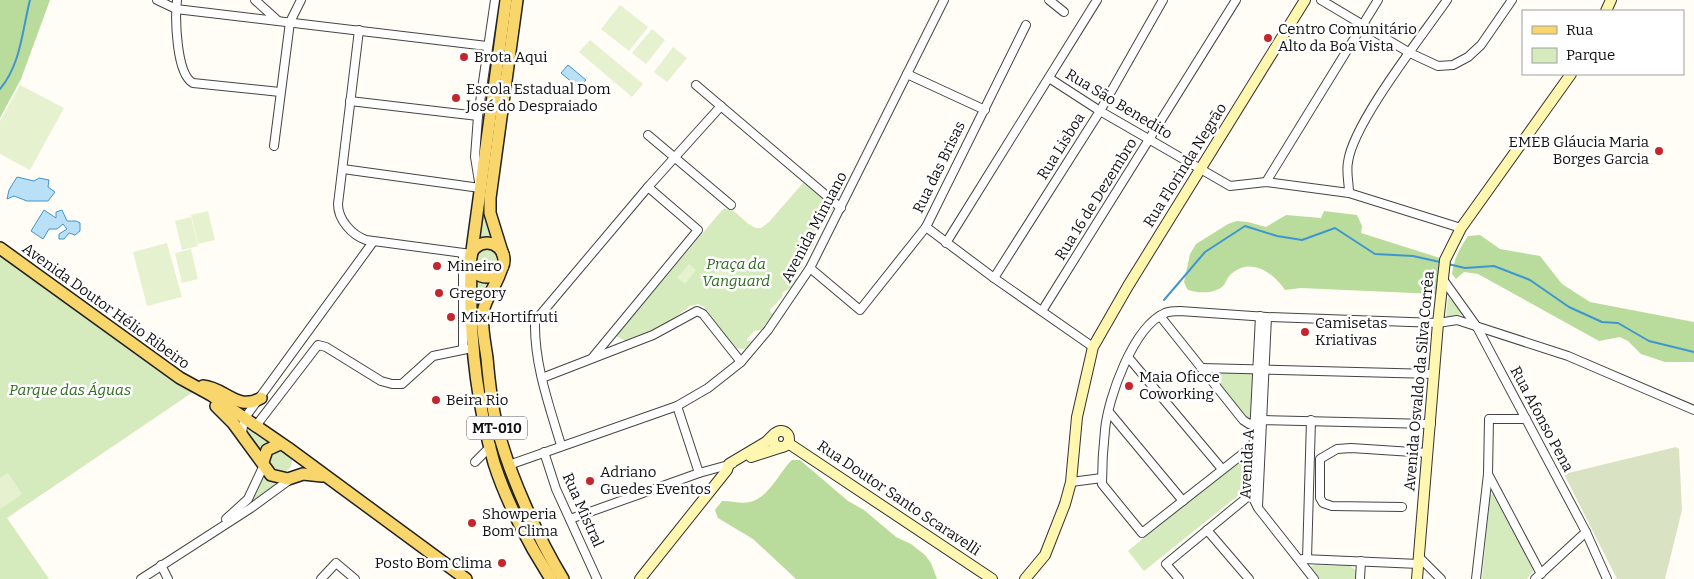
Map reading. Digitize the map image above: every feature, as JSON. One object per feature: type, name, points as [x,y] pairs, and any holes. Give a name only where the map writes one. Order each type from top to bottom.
[{"type":"main road","name":"MT-010","points":[[506,0],[497,22],[480,188],[469,258],[468,348],[494,463],[510,500],[549,578]]},
{"type":"main road","name":"MT-010","points":[[517,0],[490,198],[492,218],[504,255],[498,282],[484,306],[483,325],[497,426],[508,465],[549,554],[563,579]]},
{"type":"main road","points":[[502,267],[496,275],[487,277],[477,274],[469,258],[476,248],[486,243],[497,246],[504,255]]},
{"type":"main road","name":"Avenida Doutor Hélio Ribeiro","points":[[0,248],[194,387],[242,433],[271,475],[282,479],[310,473],[324,476]]},
{"type":"main road","points":[[194,387],[206,386],[248,404],[261,398]]},
{"type":"main road","name":"Avenida Doutor Hélio Ribeiro","points":[[194,387],[211,395],[299,456],[466,579]]},
{"type":"main road","points":[[264,463],[268,450],[280,444]]},
{"type":"main road","points":[[294,476],[299,456]]},
{"type":"street","points":[[157,0],[176,9],[487,46]]},
{"type":"street","points":[[177,0],[176,9],[183,70],[187,80],[193,83],[280,92]]},
{"type":"street","points":[[255,0],[277,20]]},
{"type":"street","points":[[274,146],[290,22],[301,0]]},
{"type":"street","points":[[342,169],[480,188],[476,164],[478,116],[487,46],[497,22],[495,0]]},
{"type":"street","points":[[1049,0],[1064,12]]},
{"type":"street","points":[[946,243],[1097,0]]},
{"type":"street","name":"Rua Lisboa","points":[[994,278],[1100,110],[1163,0]]},
{"type":"street","name":"Rua 16 de Dezembro","points":[[1042,311],[1236,0]]},
{"type":"street","name":"Rua Florinda Negrão","points":[[1025,579],[1045,555],[1053,539],[1070,482],[1077,417],[1093,347],[1305,0]]},
{"type":"street","points":[[1320,0],[1410,53],[1438,66],[1453,65],[1468,57],[1481,45],[1512,0]]},
{"type":"street","points":[[1266,182],[1378,0]]},
{"type":"street","points":[[1349,193],[1348,163],[1352,147],[1366,118],[1447,0]]},
{"type":"street","name":"Avenida Minuano","points":[[508,465],[677,406],[708,388],[741,362],[768,330],[810,268],[942,1]]},
{"type":"street","name":"Rua das Brisas","points":[[810,268],[860,310],[926,227],[1026,25]]},
{"type":"street","points":[[255,427],[318,345],[326,347],[381,381],[392,384],[402,384],[433,356],[468,348],[469,258],[373,242],[358,236],[340,215],[338,204],[359,30]]},
{"type":"street","points":[[907,74],[985,110]]},
{"type":"street","name":"Avenida Osvaldo da Silva Corrêa","points":[[1417,579],[1442,278],[1448,250],[1461,228],[1570,75]]},
{"type":"street","name":"Rua São Benedito","points":[[1049,78],[1230,186],[1266,182],[1349,193],[1461,228]]},
{"type":"street","points":[[696,85],[841,208]]},
{"type":"street","points":[[350,101],[478,116]]},
{"type":"street","points":[[561,445],[542,378],[535,343],[535,321],[648,187],[721,106]]},
{"type":"street","points":[[648,136],[731,206]]},
{"type":"street","points":[[591,358],[698,230],[648,187]]},
{"type":"street","points":[[926,227],[994,278],[1093,347]]},
{"type":"street","points":[[242,433],[244,419],[373,242]]},
{"type":"street","name":"Rua Afonso Pena","points":[[1442,278],[1477,326],[1586,532],[1607,579]]},
{"type":"street","points":[[542,378],[653,335],[697,311],[703,314],[741,362]]},
{"type":"street","points":[[1254,445],[1142,533],[1102,484],[1105,428],[1109,412],[1128,357],[1140,337],[1160,316],[1166,312],[1180,311],[1263,317],[1438,323],[1457,320],[1568,356],[1694,410]]},
{"type":"street","points":[[1160,316],[1243,420],[1249,424],[1259,421],[1311,420],[1431,424]]},
{"type":"street","name":"Avenida A","points":[[1258,508],[1259,421],[1257,369],[1263,317]]},
{"type":"street","name":"Avenida A","points":[[1258,508],[1251,494],[1254,445],[1266,369],[1263,317]]},
{"type":"street","points":[[1128,357],[1222,469]]},
{"type":"street","points":[[1201,368],[1433,374]]},
{"type":"street","points":[[677,406],[699,473]]},
{"type":"street","points":[[1109,412],[1183,500]]},
{"type":"street","points":[[1476,579],[1488,474],[1490,419],[1526,419]]},
{"type":"street","points":[[1307,559],[1311,420]]},
{"type":"street","name":"Rua Doutor Santo Scaravelli","points":[[731,466],[766,442],[774,434],[779,431],[785,431],[790,437],[785,445],[992,579]]},
{"type":"street","points":[[570,519],[699,473],[731,466],[760,453],[785,445]]},
{"type":"street","points":[[475,462],[491,446]]},
{"type":"street","points":[[1402,507],[1332,506],[1323,503],[1320,498],[1320,458],[1338,450],[1351,448],[1428,453]]},
{"type":"street","name":"Rua Mistral","points":[[544,452],[556,489],[598,579]]},
{"type":"street","points":[[212,532],[248,499],[264,463]]},
{"type":"street","points":[[640,579],[731,466]]},
{"type":"street","points":[[1488,474],[1538,576],[1586,532]]},
{"type":"street","points":[[140,579],[258,504],[294,476]]},
{"type":"street","points":[[1070,482],[1102,478]]},
{"type":"street","points":[[1179,579],[1166,564],[1251,494]]},
{"type":"street","points":[[1258,508],[1314,579]]},
{"type":"street","points":[[1207,530],[1249,579]]},
{"type":"street","points":[[1297,558],[1361,561],[1419,560],[1441,579]]},
{"type":"street","points":[[1360,579],[1361,561]]},
{"type":"street","points":[[321,579],[336,563],[355,579]]},
{"type":"street","points":[[161,566],[168,579]]},
{"type":"green space","points":[[0,0],[50,0],[21,79],[0,118]]},
{"type":"green space","points":[[620,5],[648,27],[629,51],[601,29]]},
{"type":"green space","points":[[652,29],[665,40],[646,64],[632,53]]},
{"type":"green space","points":[[590,40],[643,84],[632,97],[579,52]]},
{"type":"green space","points":[[673,47],[687,58],[667,82],[654,72]]},
{"type":"green space","points":[[20,85],[64,108],[30,170],[0,154],[0,121]]},
{"type":"green space","name":"Praça da Vanguard","points":[[803,183],[806,183],[834,208],[829,215],[823,217],[810,244],[815,243],[811,250],[801,259],[799,267],[804,266],[794,274],[795,279],[798,278],[791,288],[783,292],[782,297],[770,310],[771,313],[775,312],[761,330],[754,331],[747,339],[747,341],[752,341],[745,349],[736,348],[704,307],[698,304],[690,306],[662,327],[626,341],[616,336],[723,209],[733,211],[751,225],[761,228],[769,222]]},
{"type":"green space","points":[[481,192],[488,194],[494,242],[483,241],[475,245]]},
{"type":"green space","points":[[208,211],[215,240],[198,244],[191,215]]},
{"type":"green space","points":[[1324,211],[1357,215],[1362,226],[1361,233],[1440,258],[1436,294],[1301,288],[1285,290],[1268,272],[1253,267],[1238,269],[1229,276],[1221,288],[1211,292],[1187,289],[1184,282],[1190,254],[1196,244],[1228,224],[1237,221],[1266,227],[1286,215],[1321,218]]},
{"type":"green space","points":[[191,217],[198,246],[182,250],[175,221]]},
{"type":"green space","points":[[1480,235],[1500,249],[1540,256],[1562,284],[1590,302],[1694,322],[1694,362],[1665,362],[1641,354],[1628,341],[1620,337],[1599,341],[1478,274],[1464,272],[1456,279],[1452,274],[1460,250],[1468,236]]},
{"type":"green space","points":[[167,243],[182,297],[147,306],[133,252]]},
{"type":"green space","points":[[487,246],[497,250],[501,260],[497,270],[487,274],[477,270],[473,260],[477,250]]},
{"type":"green space","points":[[191,249],[198,279],[182,283],[175,253]]},
{"type":"green space","name":"Parque das Águas","points":[[0,253],[193,392],[7,518],[49,579],[0,579]]},
{"type":"green space","points":[[718,258],[733,262],[727,290],[712,287]]},
{"type":"green space","points":[[689,264],[696,270],[685,284],[677,278]]},
{"type":"green space","points":[[474,275],[481,279],[493,279],[481,312],[476,312]]},
{"type":"green space","points":[[1448,297],[1466,314],[1446,317]]},
{"type":"green space","points":[[1213,372],[1253,374],[1253,418],[1248,419],[1211,374]]},
{"type":"green space","points":[[248,426],[271,441],[261,452],[255,447],[247,429]]},
{"type":"green space","points":[[1676,447],[1679,449],[1682,510],[1665,579],[1617,579],[1564,474]]},
{"type":"green space","points":[[280,449],[289,452],[292,461],[289,470],[280,473],[271,470],[268,461],[271,452]]},
{"type":"green space","points":[[1244,458],[1250,458],[1245,490],[1144,571],[1128,551],[1185,503]]},
{"type":"green space","points":[[792,460],[800,460],[848,501],[864,510],[896,537],[911,544],[925,555],[931,563],[937,579],[796,579],[753,539],[718,518],[715,510],[722,501],[747,503],[757,499],[769,490]]},
{"type":"green space","points":[[8,473],[22,494],[0,509],[0,478]]},
{"type":"green space","points":[[264,476],[281,483],[253,503],[251,502]]},
{"type":"green space","points":[[1493,494],[1534,570],[1527,579],[1482,579],[1490,495]]},
{"type":"green space","points":[[1314,565],[1350,566],[1357,571],[1357,579],[1319,579],[1310,567]]},
{"type":"water","points":[[568,65],[586,80],[579,88],[561,73]]},
{"type":"water","points":[[17,177],[34,181],[39,178],[49,180],[48,187],[55,192],[48,201],[27,201],[14,196],[7,199],[9,190]]},
{"type":"water","points":[[44,210],[56,218],[56,212],[62,210],[67,221],[80,223],[80,231],[75,235],[69,233],[64,239],[59,239],[59,234],[67,229],[63,224],[57,229],[49,229],[43,239],[31,231]]},
{"type":"waterway","points":[[0,89],[17,58],[30,0]]},
{"type":"waterway","points":[[1164,300],[1205,252],[1245,226],[1277,236],[1302,240],[1335,228],[1375,254],[1413,256],[1440,262]]},
{"type":"waterway","points":[[1448,264],[1465,268],[1494,266],[1530,280],[1569,307],[1602,322],[1618,323],[1649,341],[1694,352]]},
{"type":"place","name":"Centro Comunitário Alto da Boa Vista","points":[[1268,38]]},
{"type":"place","name":"Brota Aqui","points":[[464,57]]},
{"type":"place","name":"Escola Estadual Dom José do Despraiado","points":[[456,98]]},
{"type":"place","name":"EMEB Gláucia Maria Borges Garcia","points":[[1659,151]]},
{"type":"place","name":"Mineiro","points":[[437,266]]},
{"type":"place","name":"Gregory","points":[[439,293]]},
{"type":"place","name":"Mix Hortifruti","points":[[451,317]]},
{"type":"place","name":"Camisetas Kriativas","points":[[1305,332]]},
{"type":"place","name":"Maia Oficce Coworking","points":[[1129,386]]},
{"type":"place","name":"Beira Rio","points":[[436,400]]},
{"type":"place","name":"Adriano Guedes Eventos","points":[[590,481]]},
{"type":"place","name":"Showperia Bom Clima","points":[[472,523]]},
{"type":"place","name":"Posto Bom Clima","points":[[502,563]]}]
